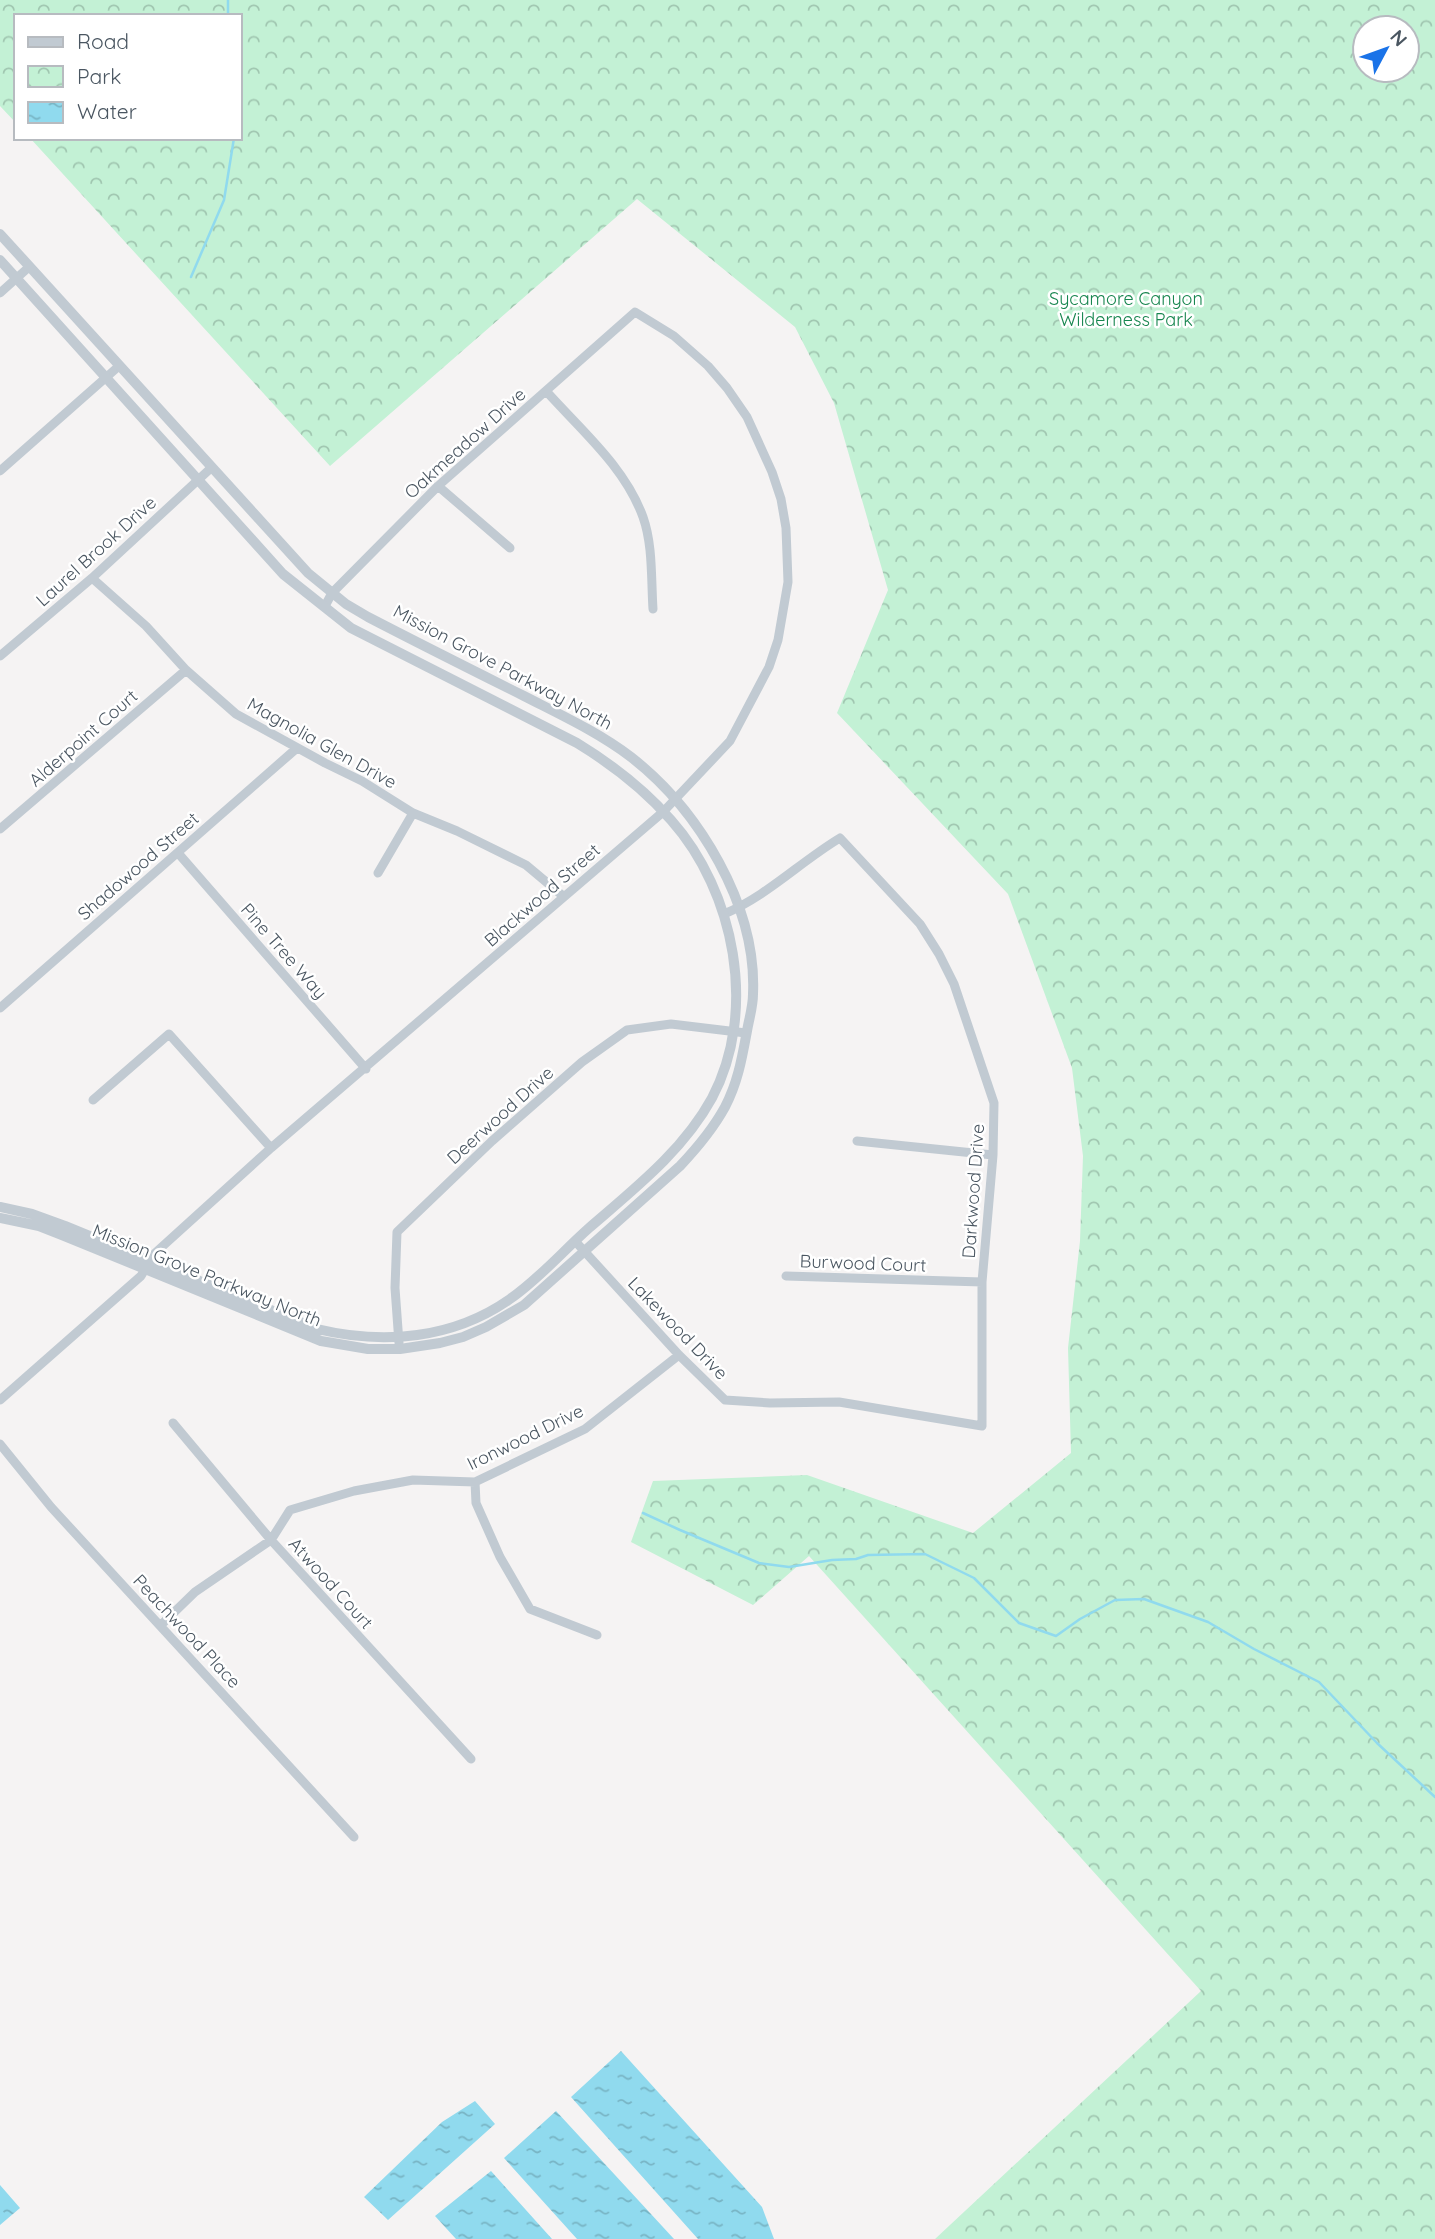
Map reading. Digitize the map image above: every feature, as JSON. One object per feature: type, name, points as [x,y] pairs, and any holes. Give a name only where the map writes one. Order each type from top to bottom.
[{"type":"street","name":"Mission Grove Parkway North","points":[[0,234],[292,558],[332,593],[378,622],[588,729],[631,757],[693,821],[723,868],[746,930],[753,975],[753,995],[741,1067],[725,1108],[697,1148],[524,1305],[486,1328],[440,1343],[399,1343]]},
{"type":"street","name":"Mission Grove Parkway North","points":[[0,260],[283,574],[302,590],[351,628],[602,758],[626,776],[663,812],[692,849],[713,888],[733,947],[736,978],[733,1030],[719,1082],[699,1119],[660,1165],[512,1298],[489,1312],[439,1331],[368,1349],[321,1341],[65,1226],[32,1214],[0,1207]]},
{"type":"street","points":[[0,293],[29,267]]},
{"type":"street","name":"Oakmeadow Drive","points":[[325,606],[332,593],[438,486],[635,312]]},
{"type":"street","name":"Blackwood Street","points":[[0,1400],[141,1276],[154,1254],[271,1148],[663,812],[730,741],[769,667],[778,640],[788,582],[786,528],[781,499],[747,417],[734,398],[708,366],[674,336],[635,312]]},
{"type":"street","points":[[0,471],[119,366]]},
{"type":"street","points":[[547,392],[614,466],[631,491],[643,518],[649,544],[653,609]]},
{"type":"street","name":"Laurel Brook Drive","points":[[0,656],[92,578],[211,468]]},
{"type":"street","points":[[438,486],[510,548]]},
{"type":"street","name":"Magnolia Glen Drive","points":[[92,578],[146,626],[186,670],[236,714],[362,781],[413,813],[526,865],[563,896]]},
{"type":"street","name":"Alderpoint Court","points":[[0,829],[186,670]]},
{"type":"street","name":"Shadowood Street","points":[[0,1008],[297,748]]},
{"type":"street","points":[[378,873],[413,813]]},
{"type":"street","name":"Darkwood Drive","points":[[738,908],[839,838],[920,924],[954,984],[994,1103],[993,1155],[982,1282],[982,1426]]},
{"type":"street","name":"Pine Tree Way","points":[[177,853],[366,1069]]},
{"type":"street","points":[[724,914],[738,908]]},
{"type":"street","name":"Deerwood Drive","points":[[399,1343],[395,1288],[397,1232],[492,1141],[582,1062],[627,1031],[671,1024],[746,1033]]},
{"type":"street","points":[[93,1100],[169,1034],[271,1148]]},
{"type":"street","points":[[857,1141],[993,1155]]},
{"type":"street","name":"Mission Grove Parkway North","points":[[0,1218],[38,1226],[148,1265]]},
{"type":"street","name":"Lakewood Drive","points":[[575,1241],[679,1355],[725,1400],[770,1403],[839,1402],[982,1426]]},
{"type":"street","name":"Burwood Court","points":[[786,1276],[982,1282]]},
{"type":"street","name":"Ironwood Drive","points":[[161,1625],[195,1592],[271,1540],[290,1510],[354,1490],[413,1480],[475,1482],[586,1429],[679,1355]]},
{"type":"street","name":"Atwood Court","points":[[173,1423],[271,1540],[471,1759]]},
{"type":"street","name":"Peachwood Place","points":[[0,1444],[51,1507],[354,1837]]},
{"type":"street","points":[[475,1482],[476,1503],[500,1557],[530,1609],[597,1635]]},
{"type":"green space","name":"Sycamore Canyon Wilderness Park","points":[[0,0],[1435,0],[1435,2239],[935,2239],[1201,1991],[809,1556],[753,1605],[631,1542],[653,1481],[807,1475],[973,1533],[1071,1453],[1068,1348],[1080,1241],[1083,1156],[1072,1068],[1008,894],[837,713],[888,590],[834,403],[795,327],[637,199],[330,466],[32,140],[242,140],[242,14],[14,14],[14,121],[0,106]]},
{"type":"water","points":[[621,2051],[762,2207],[774,2239],[698,2239],[571,2097]]},
{"type":"water","points":[[475,2101],[495,2124],[388,2220],[364,2197],[442,2122]]},
{"type":"water","points":[[556,2111],[674,2239],[577,2239],[504,2158]]},
{"type":"water","points":[[491,2171],[552,2239],[456,2239],[435,2216]]},
{"type":"water","points":[[0,2185],[20,2208],[0,2225]]},
{"type":"waterway","points":[[228,0],[228,14]]},
{"type":"waterway","points":[[191,277],[224,200],[234,140]]},
{"type":"waterway","points":[[643,1513],[759,1563],[789,1567],[856,1559],[868,1555],[925,1554],[974,1578],[1019,1623],[1056,1636],[1115,1600],[1144,1599],[1208,1622],[1319,1682],[1377,1743],[1435,1797]]}]
